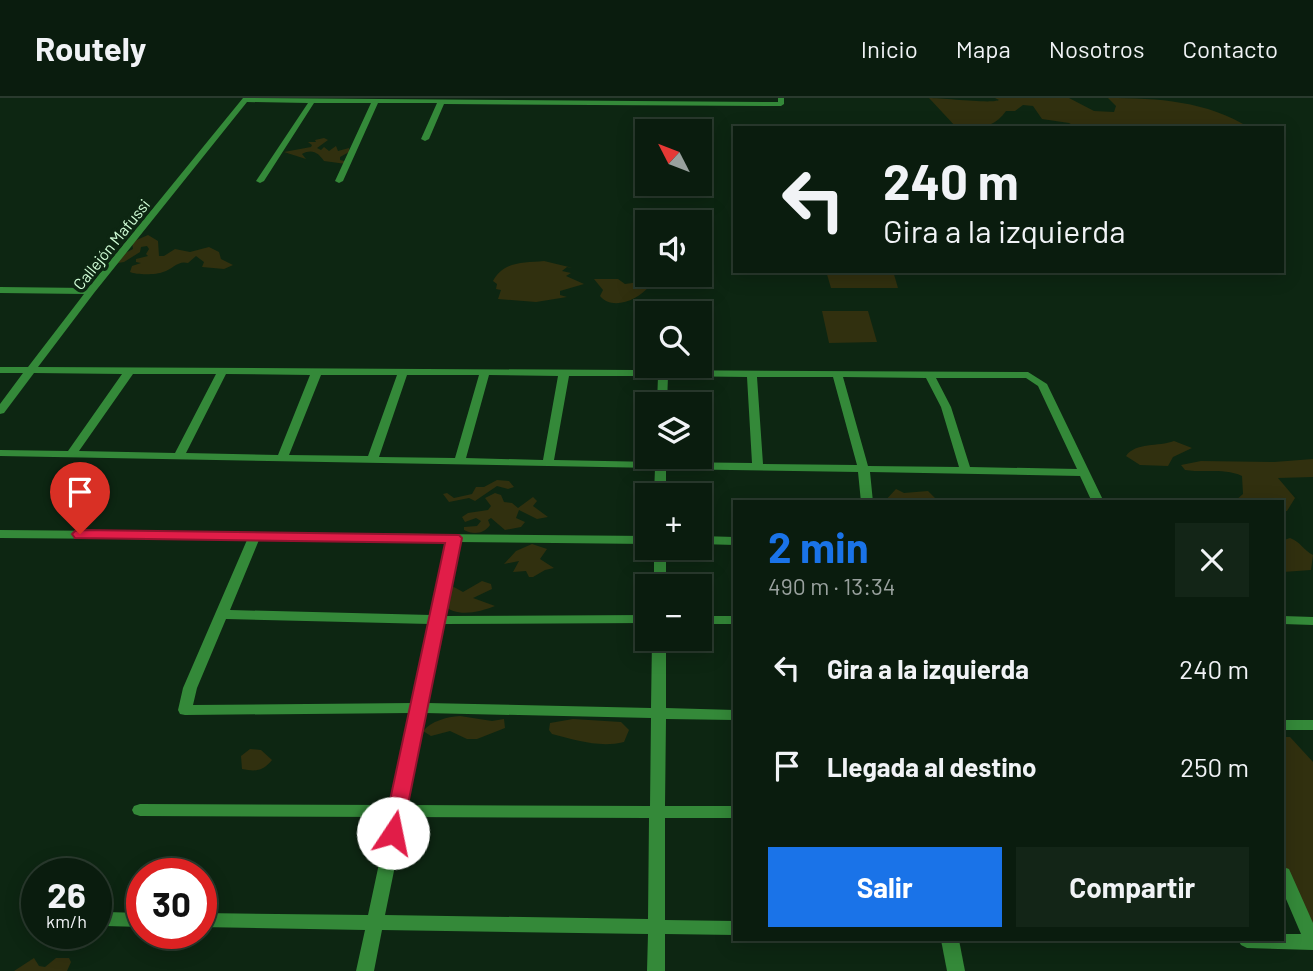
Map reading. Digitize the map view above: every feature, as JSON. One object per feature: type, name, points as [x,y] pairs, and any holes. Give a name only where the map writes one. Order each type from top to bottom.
[{"type":"street","points":[[246,99],[782,104],[781,98]]},
{"type":"street","name":"Callejón Mafussi","points":[[0,411],[91,291],[246,99]]},
{"type":"street","points":[[260,181],[313,99]]},
{"type":"street","points":[[339,181],[376,100]]},
{"type":"street","points":[[425,139],[442,100]]},
{"type":"street","points":[[0,290],[91,291]]},
{"type":"street","points":[[0,370],[635,373]]},
{"type":"street","points":[[71,454],[130,370]]},
{"type":"street","points":[[178,456],[223,371]]},
{"type":"street","points":[[282,458],[317,372]]},
{"type":"street","points":[[372,460],[403,372]]},
{"type":"street","points":[[459,462],[485,372]]},
{"type":"street","points":[[548,464],[565,373]]},
{"type":"street","points":[[712,373],[1028,375],[1042,384],[1097,500]]},
{"type":"street","points":[[752,373],[758,468]]},
{"type":"street","points":[[837,373],[864,470],[867,500]]},
{"type":"street","points":[[929,373],[946,407],[966,472]]},
{"type":"street","points":[[0,453],[548,464],[635,462]]},
{"type":"street","points":[[712,465],[758,468],[1084,473]]},
{"type":"street","points":[[0,534],[635,540]]},
{"type":"street","points":[[255,536],[190,688],[185,710],[419,708],[733,715]]},
{"type":"street","points":[[365,971],[454,538]]},
{"type":"street","points":[[712,540],[733,541]]},
{"type":"street","points":[[222,614],[437,620],[635,620]]},
{"type":"street","points":[[712,620],[733,620]]},
{"type":"street","points":[[1284,620],[1313,621]]},
{"type":"street","points":[[656,971],[659,651]]},
{"type":"street","points":[[1284,725],[1313,725]]},
{"type":"street","points":[[141,810],[733,812]]},
{"type":"street","points":[[1280,941],[1313,942],[1284,876]]},
{"type":"street","points":[[217,920],[733,928]]},
{"type":"street","points":[[950,941],[956,971]]},
{"type":"shaded area","points":[[929,98],[995,101],[999,100],[995,98],[1069,98],[1094,111],[1114,112],[1116,106],[1108,98],[1164,100],[1217,112],[1246,126],[1074,126],[1042,119],[1033,106],[1023,105],[1015,111],[1006,111],[990,125],[955,126]]},
{"type":"shaded area","points":[[324,138],[328,140],[317,148],[321,150],[324,147],[329,151],[336,146],[338,151],[349,148],[349,152],[340,157],[340,160],[348,162],[346,164],[324,161],[312,152],[302,154],[306,159],[284,152],[311,147],[308,142]]},
{"type":"shaded area","points":[[148,235],[158,241],[159,256],[175,249],[190,252],[209,247],[219,252],[221,259],[233,265],[224,269],[202,267],[204,262],[196,256],[188,263],[178,264],[160,273],[130,272],[132,266],[141,263],[136,262],[136,259],[148,256],[147,246],[141,247],[140,252],[124,262],[112,264],[114,259],[133,249],[132,242]]},
{"type":"shaded area","points":[[544,261],[573,268],[567,267],[562,271],[571,273],[566,276],[584,284],[560,291],[560,295],[567,297],[536,302],[498,299],[501,290],[496,289],[497,284],[493,281],[497,274],[515,264]]},
{"type":"shaded area","points":[[827,273],[894,273],[898,288],[831,288]]},
{"type":"shaded area","points":[[594,279],[618,279],[625,284],[635,283],[635,287],[648,287],[639,296],[618,303],[611,303],[600,296],[603,290]]},
{"type":"shaded area","points":[[822,311],[868,311],[877,342],[829,343]]},
{"type":"shaded area","points":[[1174,441],[1192,448],[1173,457],[1168,466],[1140,465],[1126,456],[1141,447]]},
{"type":"shaded area","points":[[1313,459],[1313,477],[1278,478],[1295,498],[1287,511],[1284,511],[1284,500],[1236,500],[1243,494],[1242,476],[1228,472],[1185,470],[1181,465],[1201,461],[1274,462]]},
{"type":"shaded area","points":[[497,480],[509,481],[514,487],[508,489],[497,486],[475,501],[469,498],[449,502],[443,494],[447,493],[454,498],[472,494],[476,487],[484,487]]},
{"type":"shaded area","points":[[896,489],[904,493],[928,491],[937,500],[886,500]]},
{"type":"shaded area","points":[[495,493],[501,495],[504,502],[512,503],[518,508],[533,497],[537,501],[533,506],[548,517],[537,519],[519,510],[516,518],[525,522],[521,527],[505,530],[491,518],[488,520],[490,525],[482,532],[471,533],[464,530],[464,527],[477,526],[481,521],[476,518],[465,522],[462,517],[468,513],[488,510],[491,506],[485,498]]},
{"type":"shaded area","points":[[1290,538],[1313,555],[1311,570],[1284,572],[1284,540]]},
{"type":"shaded area","points":[[532,544],[547,549],[540,559],[554,568],[529,577],[526,571],[513,572],[519,561],[504,564],[516,551]]},
{"type":"shaded area","points":[[482,581],[491,584],[492,589],[473,598],[495,606],[461,613],[444,605],[449,599],[447,593],[452,586],[463,592]]},
{"type":"shaded area","points":[[460,716],[492,721],[504,719],[505,728],[477,739],[467,739],[450,731],[431,736],[423,731],[440,720]]},
{"type":"shaded area","points":[[573,719],[621,722],[629,730],[624,742],[606,744],[570,739],[552,734],[549,730],[550,723]]},
{"type":"shaded area","points":[[1284,737],[1290,737],[1313,762],[1313,938],[1284,883]]},
{"type":"shaded area","points":[[250,749],[261,750],[272,760],[259,770],[242,769],[241,756]]},
{"type":"shaded area","points":[[34,958],[39,966],[45,967],[56,958],[69,958],[71,962],[67,971],[14,971]]},
{"type":"route","points":[[80,534],[454,538],[393,833]]}]
